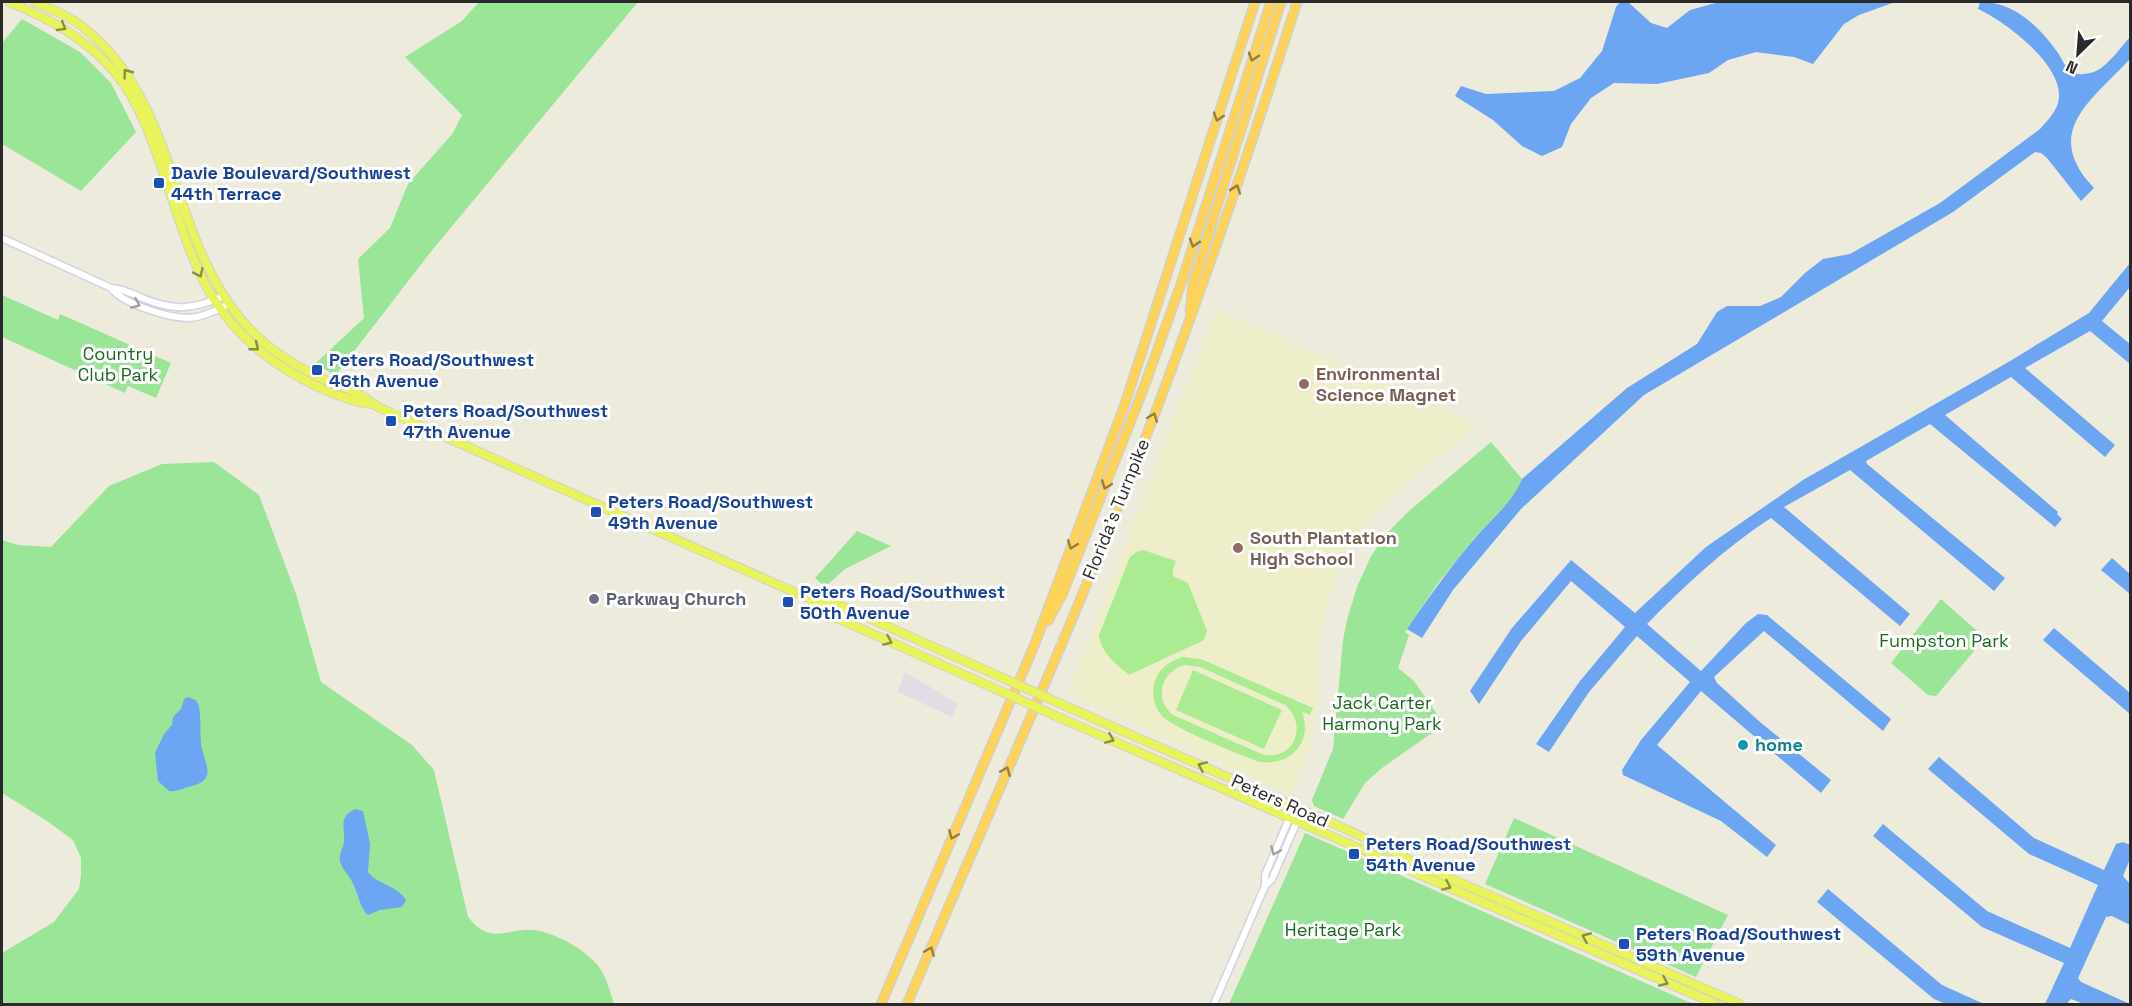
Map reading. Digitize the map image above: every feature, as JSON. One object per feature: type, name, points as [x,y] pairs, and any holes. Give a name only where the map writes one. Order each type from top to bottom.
[{"type":"highway","name":"Florida's Turnpike","points":[[881,1005],[1034,646],[1125,404],[1255,2]]},
{"type":"highway","points":[[1034,646],[1062,595],[1143,390],[1184,274],[1271,2]]},
{"type":"highway","points":[[1189,324],[1193,283],[1281,2]]},
{"type":"highway","name":"Florida's Turnpike","points":[[907,1005],[1098,554],[1189,324],[1252,143],[1297,2]]},
{"type":"main road","points":[[9,2],[57,24],[78,38],[96,52],[117,75],[133,98],[146,124],[180,221],[190,240],[198,246]]},
{"type":"main road","points":[[35,2],[83,27],[111,53],[132,80],[151,115],[198,246]]},
{"type":"main road","name":"Peters Road","points":[[180,221],[200,276],[219,309],[245,340],[270,360],[303,379],[354,402],[373,404]]},
{"type":"main road","name":"Peters Road","points":[[198,246],[229,304],[261,341],[314,375],[359,394],[373,404],[819,603],[835,603],[1302,810],[1431,870],[1740,1005]]},
{"type":"main road","name":"Peters Road","points":[[819,603],[828,614],[988,686],[1716,1005]]},
{"type":"street","points":[[2,238],[111,288],[121,288],[156,304],[185,309],[224,296]]},
{"type":"street","points":[[111,288],[116,294],[132,302],[155,312],[175,317],[190,318],[229,304]]},
{"type":"street","points":[[1265,886],[1265,875],[1293,807]]},
{"type":"street","points":[[1214,1005],[1265,886],[1272,879],[1302,810]]},
{"type":"shaded area","name":"South Plantation High School","points":[[1216,309],[1478,425],[1404,486],[1368,521],[1336,574],[1320,636],[1319,690],[1311,745],[1291,796],[1068,693]]},
{"type":"shaded area","points":[[905,672],[958,704],[952,717],[898,692]]},
{"type":"green space","points":[[479,2],[638,2],[429,254],[335,376],[316,363],[364,318],[358,259],[390,228],[408,184],[453,133],[462,115],[405,57],[462,21]]},
{"type":"green space","points":[[22,19],[80,52],[111,83],[136,132],[81,191],[2,144],[2,43]]},
{"type":"green space","name":"Country Club Park","points":[[2,295],[58,320],[60,314],[171,363],[156,398],[128,386],[125,393],[2,337]]},
{"type":"green space","name":"Jack Carter Harmony Park","points":[[1491,442],[1522,479],[1517,493],[1477,535],[1438,583],[1405,632],[1409,635],[1398,668],[1414,681],[1441,720],[1439,728],[1382,768],[1365,783],[1343,819],[1314,806],[1312,800],[1333,749],[1343,640],[1357,587],[1371,556],[1388,532],[1409,511]]},
{"type":"green space","points":[[214,462],[259,495],[296,594],[321,682],[412,745],[434,770],[468,917],[477,927],[486,932],[494,934],[519,930],[540,931],[556,936],[574,946],[590,957],[601,970],[614,1004],[2,1004],[2,953],[54,922],[79,889],[81,858],[73,840],[2,793],[2,540],[18,545],[51,547],[109,486],[162,464]]},
{"type":"green space","points":[[857,531],[891,546],[845,569],[825,587],[815,578]]},
{"type":"green space","points":[[1143,550],[1176,561],[1173,576],[1188,583],[1207,631],[1204,640],[1129,675],[1106,653],[1099,635],[1130,557]]},
{"type":"green space","name":"Fumpston Park","points":[[1941,599],[1985,638],[1936,696],[1928,695],[1891,663]]},
{"type":"green space","points":[[1182,657],[1201,659],[1313,708],[1310,715],[1302,712],[1305,723],[1304,733],[1297,750],[1281,760],[1260,762],[1208,741],[1162,716],[1153,695],[1157,676],[1169,663]],"holes":[[[1184,665],[1200,667],[1285,705],[1296,722],[1297,731],[1290,746],[1284,752],[1264,755],[1173,715],[1163,702],[1162,687],[1165,680],[1169,674]]]},
{"type":"green space","points":[[1193,670],[1282,710],[1264,749],[1176,710]]},
{"type":"green space","points":[[1514,818],[1728,915],[1696,977],[1485,884]]},
{"type":"green space","name":"Heritage Park","points":[[1305,833],[1693,1004],[1229,1004]]},
{"type":"water","points":[[1620,2],[1628,2],[1651,23],[1667,28],[1690,10],[1719,2],[1895,2],[1859,15],[1844,24],[1813,64],[1794,57],[1756,52],[1728,60],[1709,73],[1657,84],[1614,83],[1591,98],[1571,124],[1562,147],[1542,156],[1522,146],[1493,120],[1455,96],[1461,86],[1486,94],[1554,91],[1580,78],[1602,51],[1616,7]]},
{"type":"water","points":[[1980,2],[2003,6],[2024,17],[2042,34],[2067,68],[2077,74],[2092,73],[2098,70],[2130,37],[2130,59],[2087,104],[2072,134],[2072,150],[2079,168],[2094,188],[2081,201],[2047,158],[2035,152],[1953,212],[1644,395],[1521,509],[1453,590],[1422,638],[1407,629],[1458,559],[1508,502],[1522,479],[1627,388],[1697,344],[1717,312],[1727,306],[1760,306],[1781,297],[1823,259],[1850,254],[1940,203],[2040,129],[2053,114],[2058,103],[2059,89],[2054,75],[2032,47],[2003,24],[1978,9]]},
{"type":"water","points":[[2130,263],[2130,287],[2102,321],[2130,344],[2130,364],[2090,331],[2025,368],[2115,445],[2105,457],[2011,377],[1945,415],[2058,512],[2057,514],[2062,519],[2055,527],[1930,424],[1866,461],[2005,578],[1994,591],[1850,470],[1784,507],[1910,614],[1900,626],[1771,518],[1738,541],[1706,568],[1647,624],[1701,671],[1746,623],[1758,614],[1767,615],[1891,719],[1883,731],[1764,631],[1714,677],[1717,683],[1760,722],[1831,780],[1821,793],[1701,691],[1657,745],[1776,845],[1767,857],[1721,821],[1623,775],[1622,770],[1641,740],[1690,682],[1637,636],[1589,692],[1549,752],[1536,744],[1580,681],[1625,627],[1571,581],[1521,641],[1479,704],[1470,691],[1512,628],[1571,560],[1635,613],[1706,547],[1803,480],[2089,313]]},
{"type":"water","points":[[2112,558],[2130,574],[2130,594],[2101,570]]},
{"type":"water","points":[[2054,628],[2130,693],[2130,714],[2043,640]]},
{"type":"water","points":[[188,697],[196,700],[199,706],[201,744],[207,774],[200,783],[169,791],[158,781],[155,753],[164,734],[172,725],[173,717],[181,709],[184,699]]},
{"type":"water","points":[[1939,757],[2034,838],[2104,870],[2116,844],[2123,842],[2130,845],[2130,859],[2123,876],[2130,884],[2130,925],[2112,916],[2106,917],[2078,978],[2081,982],[2130,1004],[2084,1004],[2071,999],[2066,1004],[2045,1004],[2064,963],[1982,927],[1873,836],[1883,824],[1987,911],[2070,948],[2098,885],[2029,854],[1928,769]]},
{"type":"water","points":[[355,809],[363,811],[370,844],[368,872],[402,895],[406,900],[402,907],[380,910],[368,915],[341,864],[344,819]]},
{"type":"water","points":[[1828,889],[1942,985],[1984,1004],[1946,1004],[1934,999],[1817,902]]},
{"type":"place","name":"Davie Boulevard/Southwest 44th Terrace","points":[[159,183]]},
{"type":"place","name":"Peters Road/Southwest 46th Avenue","points":[[317,370]]},
{"type":"place","name":"Environmental Science Magnet","points":[[1304,384]]},
{"type":"place","name":"Peters Road/Southwest 47th Avenue","points":[[391,421]]},
{"type":"place","name":"Peters Road/Southwest 49th Avenue","points":[[596,512]]},
{"type":"place","name":"South Plantation High School","points":[[1238,548]]},
{"type":"place","name":"Parkway Church","points":[[594,599]]},
{"type":"place","name":"Peters Road/Southwest 50th Avenue","points":[[788,602]]},
{"type":"place","name":"home","points":[[1743,745]]},
{"type":"place","name":"Peters Road/Southwest 54th Avenue","points":[[1354,854]]},
{"type":"place","name":"Peters Road/Southwest 59th Avenue","points":[[1624,944]]}]
